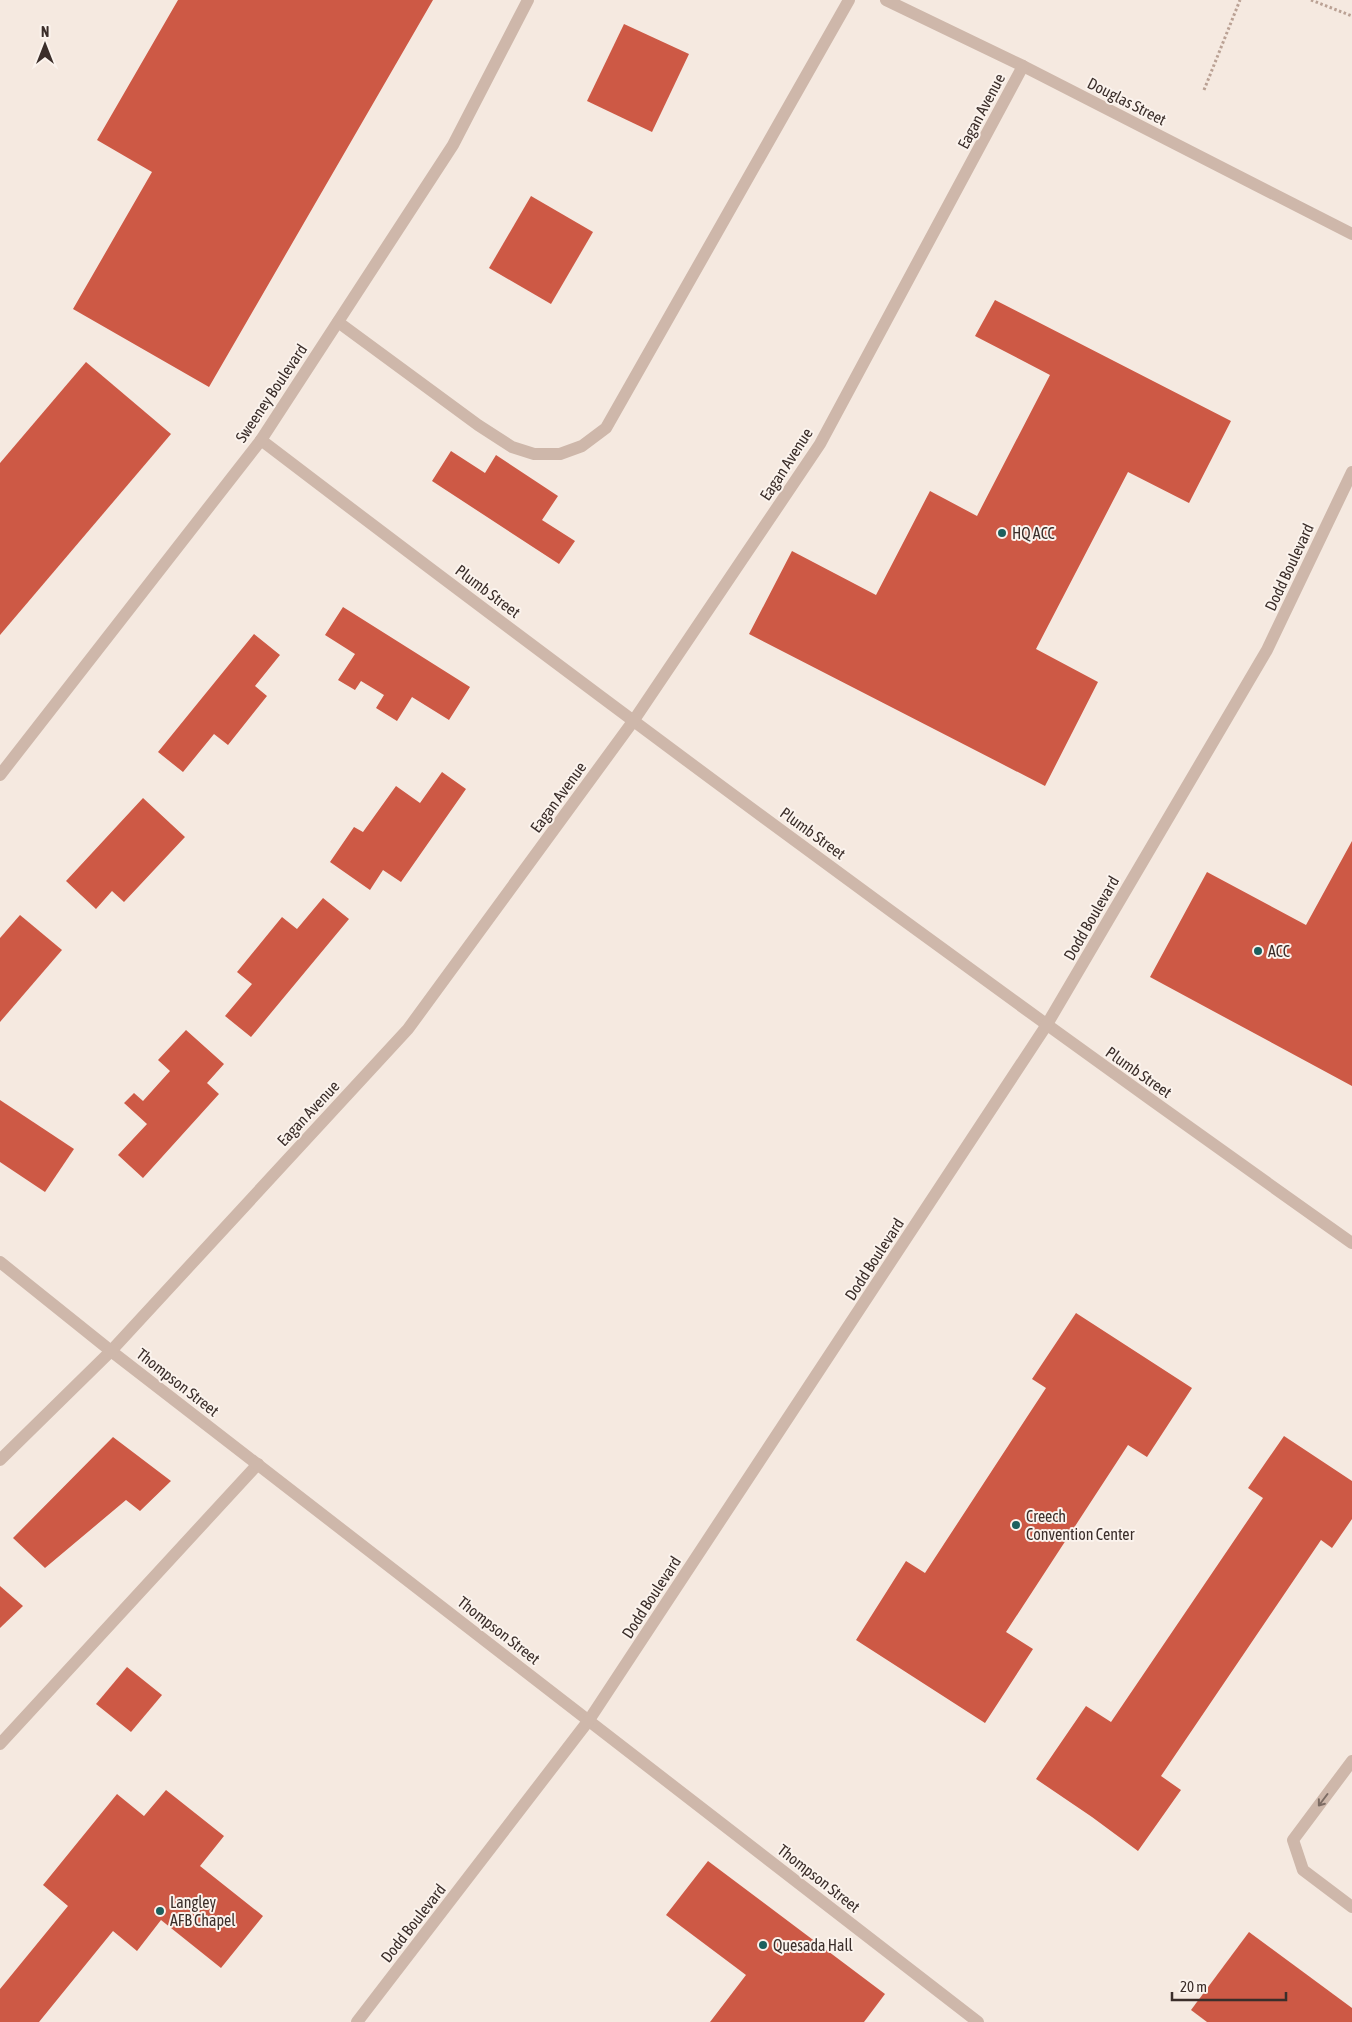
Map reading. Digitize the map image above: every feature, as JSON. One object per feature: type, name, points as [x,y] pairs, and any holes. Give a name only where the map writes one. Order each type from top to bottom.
[{"type":"street","name":"Sweeney Boulevard","points":[[0,775],[261,440],[453,145],[528,0]]},
{"type":"street","points":[[338,322],[478,425],[512,447],[534,454],[560,454],[582,446],[606,428],[849,0]]},
{"type":"street","name":"Douglas Street","points":[[886,0],[1023,66],[1352,234]]},
{"type":"street","name":"Eagan Avenue","points":[[0,1460],[110,1351],[408,1029],[634,720],[820,444],[1023,66]]},
{"type":"street","name":"Plumb Street","points":[[261,440],[1046,1026],[1352,1243]]},
{"type":"street","name":"Dodd Boulevard","points":[[357,2022],[589,1720],[1046,1026],[1267,650],[1352,472]]},
{"type":"street","name":"Thompson Street","points":[[0,1262],[110,1351],[978,2022]]},
{"type":"street","points":[[0,1744],[258,1464]]},
{"type":"street","points":[[1352,1761],[1292,1840],[1303,1870],[1352,1908]]},
{"type":"path","points":[[1204,90],[1240,0]]},
{"type":"path","points":[[1311,0],[1352,16]]},
{"type":"building","points":[[178,0],[433,0],[209,387],[73,309],[152,172],[97,140]]},
{"type":"building","points":[[624,24],[689,54],[652,132],[587,101]]},
{"type":"building","points":[[531,196],[593,232],[551,304],[489,268]]},
{"type":"building","name":"HQ ACC","points":[[995,300],[1231,421],[1189,503],[1128,472],[1036,649],[1098,682],[1045,786],[749,634],[792,551],[876,595],[930,491],[977,516],[1050,375],[975,336]]},
{"type":"building","points":[[86,362],[171,434],[0,635],[0,463]]},
{"type":"building","points":[[451,451],[485,473],[496,455],[558,496],[542,520],[575,541],[559,564],[432,481]]},
{"type":"building","points":[[343,607],[470,687],[449,720],[412,697],[397,721],[376,708],[384,695],[361,681],[355,690],[338,680],[355,654],[325,635]]},
{"type":"building","points":[[254,634],[280,655],[255,686],[267,696],[228,745],[214,734],[183,772],[158,752]]},
{"type":"building","points":[[442,772],[466,789],[401,882],[383,870],[370,890],[330,862],[354,827],[363,832],[396,786],[420,803]]},
{"type":"building","points":[[143,798],[185,837],[124,902],[112,891],[96,909],[66,881]]},
{"type":"building","name":"ACC","points":[[1352,841],[1352,1086],[1150,977],[1207,872],[1306,925]]},
{"type":"building","points":[[323,898],[349,919],[251,1037],[225,1016],[252,984],[237,972],[282,917],[297,929]]},
{"type":"building","points":[[20,915],[62,950],[0,1022],[0,938]]},
{"type":"building","points":[[186,1030],[224,1064],[207,1083],[219,1094],[143,1178],[118,1155],[147,1124],[124,1103],[134,1093],[143,1101],[170,1071],[158,1060]]},
{"type":"building","points":[[0,1100],[74,1149],[45,1192],[0,1162]]},
{"type":"building","name":"Creech Convention Center","points":[[1076,1313],[1192,1388],[1147,1457],[1128,1445],[1006,1632],[1033,1649],[985,1723],[856,1640],[906,1561],[925,1573],[1046,1388],[1032,1379]]},
{"type":"building","points":[[1284,1436],[1352,1481],[1352,1519],[1332,1548],[1321,1540],[1161,1776],[1181,1790],[1138,1851],[1036,1779],[1086,1706],[1111,1722],[1263,1498],[1248,1488]]},
{"type":"building","points":[[113,1437],[171,1481],[140,1511],[126,1500],[45,1568],[13,1538]]},
{"type":"building","points":[[0,1586],[23,1606],[0,1628]]},
{"type":"building","points":[[127,1667],[162,1695],[131,1732],[96,1704]]},
{"type":"building","name":"Langley AFB Chapel","points":[[166,1790],[224,1836],[200,1866],[263,1916],[221,1968],[161,1920],[137,1951],[113,1931],[39,2022],[0,2022],[0,1989],[68,1906],[43,1885],[117,1794],[144,1816]]},
{"type":"building","name":"Quesada Hall","points":[[708,1861],[885,1994],[864,2022],[710,2022],[746,1975],[666,1915]]},
{"type":"building","points":[[1249,1932],[1352,2008],[1352,2022],[1207,2022],[1191,2010]]},
{"type":"place","name":"HQ ACC","points":[[1002,533]]},
{"type":"place","name":"ACC","points":[[1258,951]]},
{"type":"place","name":"Creech Convention Center","points":[[1016,1525]]},
{"type":"place","name":"Langley AFB Chapel","points":[[160,1911]]},
{"type":"place","name":"Quesada Hall","points":[[763,1945]]}]
